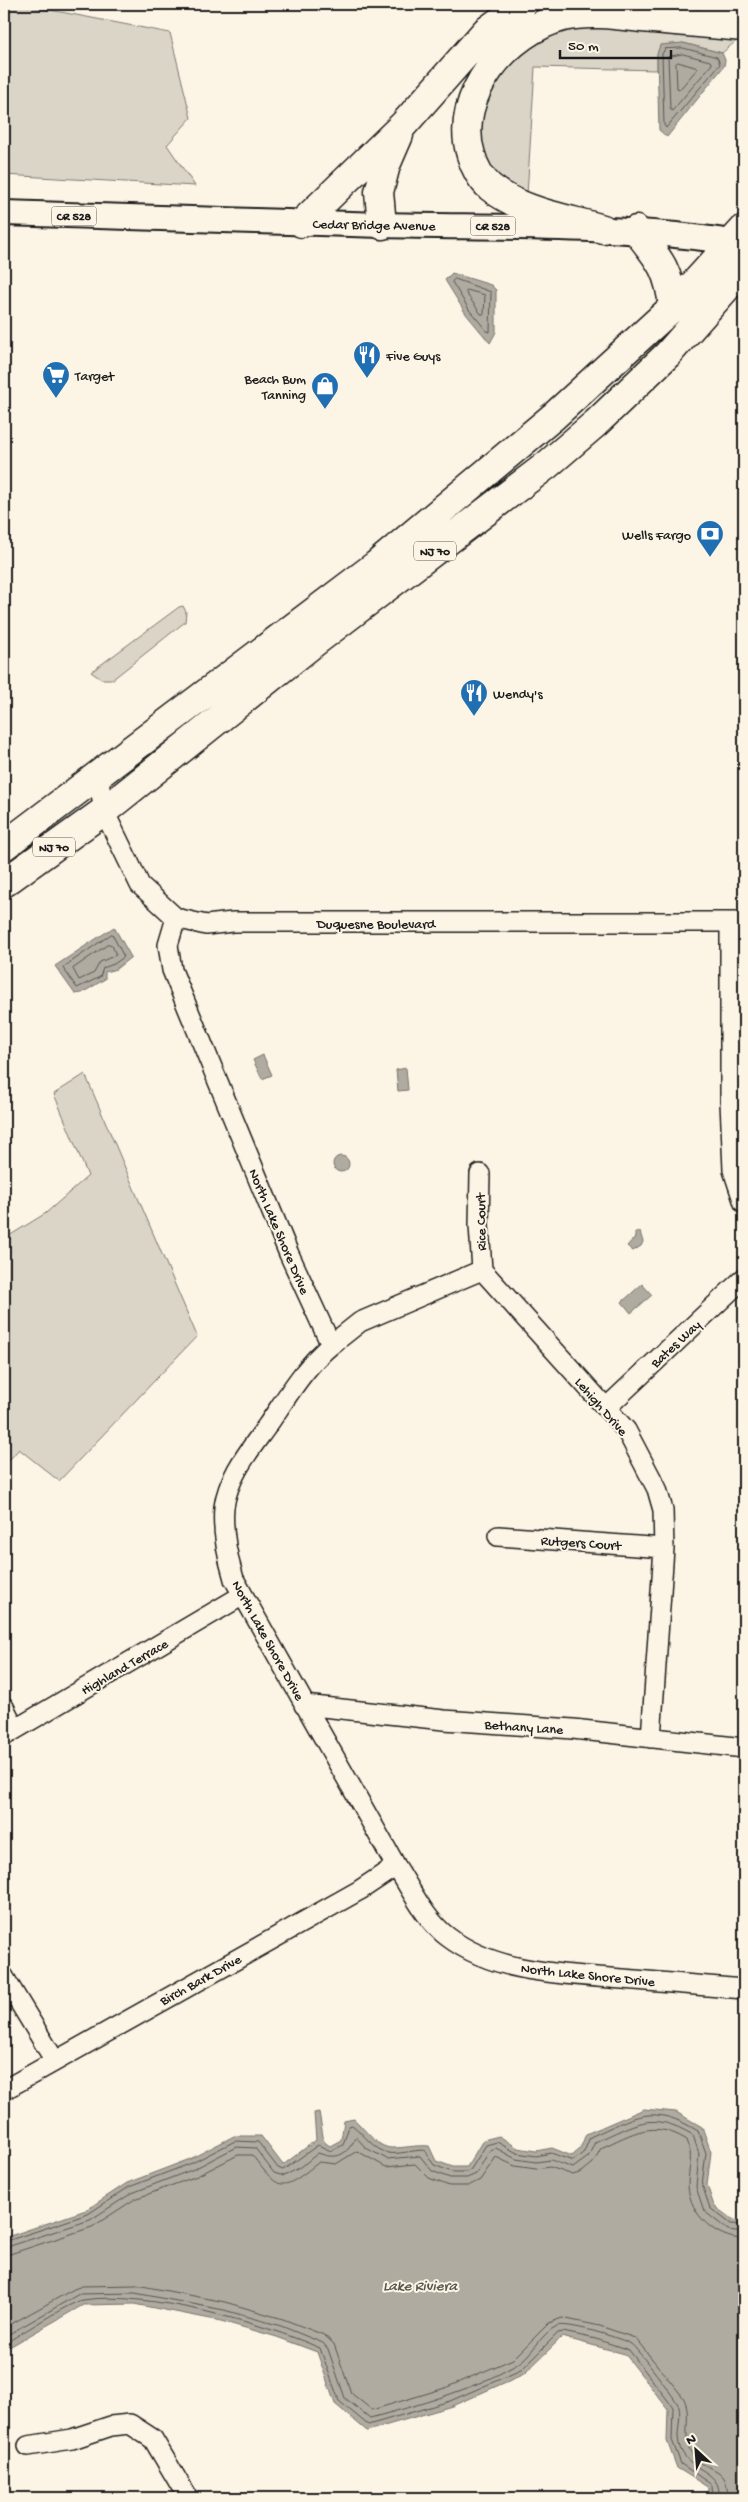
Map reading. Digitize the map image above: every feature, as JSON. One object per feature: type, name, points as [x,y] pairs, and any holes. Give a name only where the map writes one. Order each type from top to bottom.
[{"type":"highway","points":[[302,223],[404,124],[486,32],[523,4]]},
{"type":"highway","points":[[714,4],[744,6]]},
{"type":"highway","points":[[603,229],[517,204],[489,186],[474,165],[467,144],[469,116],[476,91],[492,66],[512,44],[536,27],[563,17],[594,14],[744,27]]},
{"type":"highway","points":[[382,225],[378,192],[386,165],[404,124]]},
{"type":"highway","points":[[636,230],[664,267],[670,284],[673,307]]},
{"type":"highway","name":"NJ 70","points":[[4,846],[376,565],[554,416],[673,307],[740,238]]},
{"type":"highway","name":"NJ 70","points":[[4,883],[104,811],[315,642],[547,465],[596,423],[668,354],[744,268]]},
{"type":"main road","name":"Cedar Bridge Avenue","points":[[4,213],[302,223],[636,230],[740,238]]},
{"type":"street","name":"Duquesne Boulevard","points":[[98,776],[104,811],[140,886],[176,918],[206,925],[233,922],[737,922]]},
{"type":"street","name":"North Lake Shore Drive","points":[[176,918],[168,945],[172,970],[289,1254],[331,1344],[318,1356],[286,1397],[236,1470],[224,1506],[226,1553],[234,1579],[396,1866],[424,1910],[446,1936],[470,1950],[508,1965],[560,1974],[744,1989]]},
{"type":"street","points":[[737,922],[730,1102],[733,1170],[744,1203]]},
{"type":"street","name":"Rice Court","points":[[480,1174],[478,1226],[482,1270]]},
{"type":"street","points":[[331,1344],[360,1322],[482,1270]]},
{"type":"street","name":"Lehigh Drive","points":[[482,1270],[626,1430],[657,1490],[663,1510],[664,1548],[650,1738]]},
{"type":"street","name":"Bates Way","points":[[606,1408],[744,1278]]},
{"type":"street","name":"Rutgers Court","points":[[498,1536],[664,1548]]},
{"type":"street","name":"Highland Terrace","points":[[9,1732],[243,1595]]},
{"type":"street","name":"Bethany Lane","points":[[304,1705],[444,1720],[573,1729],[744,1748]]},
{"type":"street","points":[[4,1706],[9,1732]]},
{"type":"street","name":"Birch Bark Drive","points":[[4,2090],[360,1890],[396,1866]]},
{"type":"street","points":[[4,1977],[55,2061]]},
{"type":"street","points":[[28,2446],[72,2439],[111,2426],[130,2424],[153,2440],[188,2498]]},
{"type":"shaded area","points":[[4,4],[19,4],[170,33],[191,118],[167,145],[195,186],[4,175]]},
{"type":"shaded area","points":[[575,25],[741,37],[722,53],[683,43],[657,54],[657,70],[535,67],[527,195],[492,177],[476,129],[493,82],[521,48]]},
{"type":"shaded area","points":[[183,606],[186,612],[185,622],[113,679],[101,679],[91,672],[179,607]]},
{"type":"shaded area","points":[[85,1074],[197,1336],[59,1481],[19,1449],[4,1466],[4,1239],[46,1213],[88,1176],[54,1094]]},
{"type":"water","points":[[683,43],[722,53],[725,60],[724,66],[667,137],[659,130],[657,54],[660,45]]},
{"type":"water","points":[[452,273],[491,285],[496,290],[496,332],[490,343],[466,314],[445,280]]},
{"type":"water","points":[[114,927],[131,957],[116,969],[105,972],[105,979],[82,993],[75,994],[55,966]]},
{"type":"water","points":[[263,1055],[272,1075],[262,1079],[253,1060]]},
{"type":"water","points":[[406,1068],[408,1090],[398,1091],[396,1070]]},
{"type":"water","points":[[341,1156],[347,1158],[349,1164],[347,1170],[341,1172],[335,1170],[333,1164],[335,1158]]},
{"type":"water","points":[[635,1232],[640,1232],[643,1242],[641,1246],[633,1251],[627,1246],[635,1237]]},
{"type":"water","points":[[642,1284],[652,1295],[631,1313],[622,1302]]},
{"type":"water","name":"Lake Riviera","points":[[644,2109],[676,2112],[702,2127],[711,2152],[707,2185],[714,2206],[733,2220],[744,2221],[744,2498],[708,2498],[709,2488],[677,2468],[667,2441],[668,2409],[625,2354],[562,2337],[524,2374],[452,2406],[367,2431],[335,2404],[317,2352],[277,2337],[221,2321],[134,2304],[83,2305],[4,2350],[4,2238],[86,2210],[127,2183],[190,2159],[234,2136],[261,2136],[283,2165],[316,2140],[314,2113],[319,2112],[324,2142],[330,2146],[341,2140],[344,2121],[354,2119],[381,2145],[392,2148],[429,2146],[436,2161],[453,2167],[467,2167],[483,2140],[499,2136],[518,2148],[536,2151],[552,2148],[572,2156],[580,2149],[586,2134]]},
{"type":"place","name":"Five Guys","points":[[367,379]]},
{"type":"place","name":"Target","points":[[56,399]]},
{"type":"place","name":"Beach Bum Tanning","points":[[325,410]]},
{"type":"place","name":"Wells Fargo","points":[[710,558]]},
{"type":"place","name":"Wendy's","points":[[474,717]]}]
